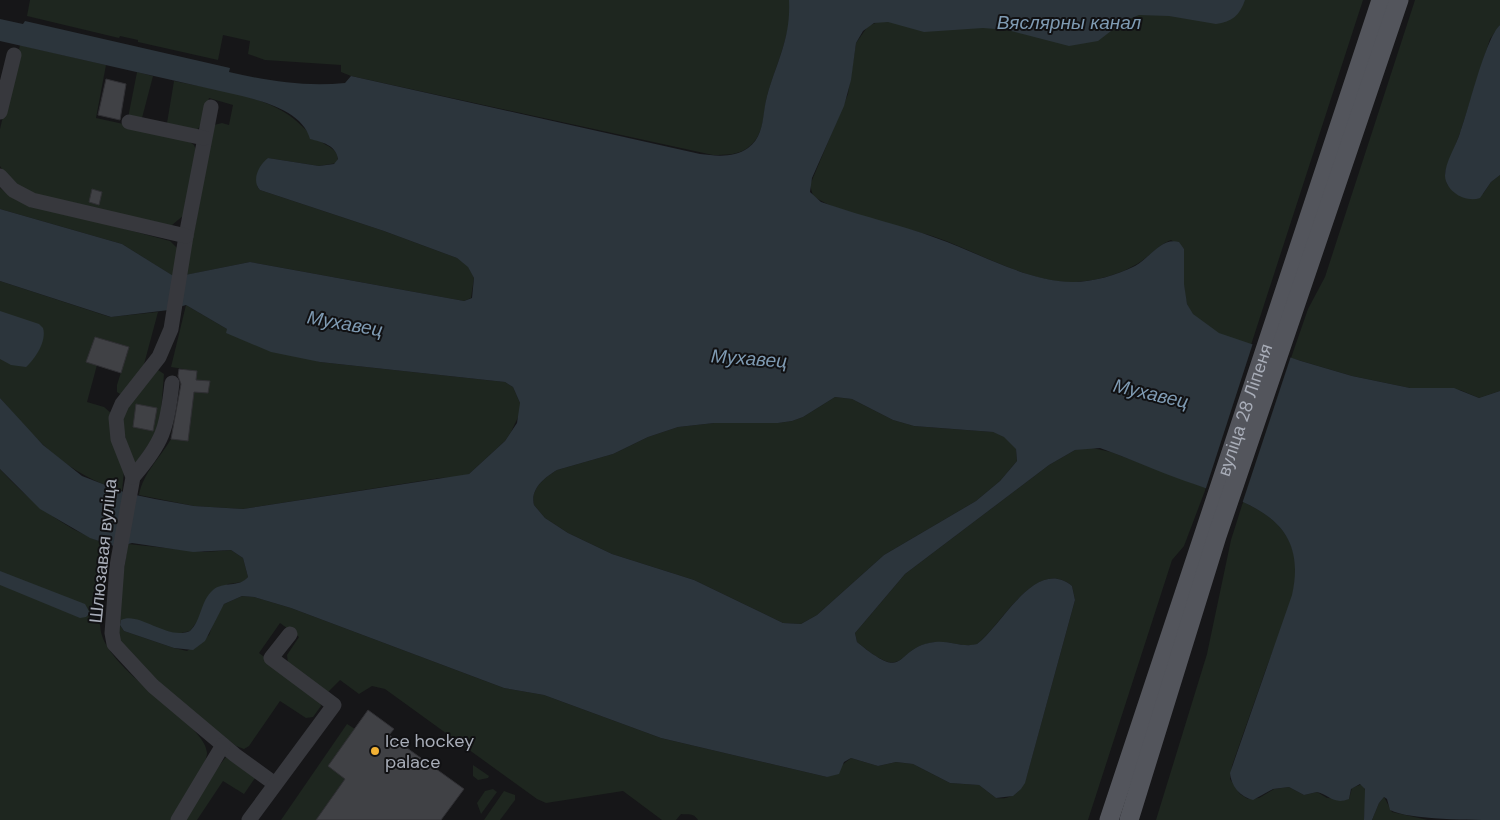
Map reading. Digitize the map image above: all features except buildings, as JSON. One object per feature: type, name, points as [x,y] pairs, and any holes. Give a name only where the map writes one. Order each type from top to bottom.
[{"type":"main road","name":"вуліца 28 Ліпеня","points":[[1291,296],[1381,0]]},
{"type":"main road","name":"вуліца 28 Ліпеня","points":[[1110,820],[1291,296],[1399,0]]},
{"type":"main road","name":"вуліца 28 Ліпеня","points":[[1129,820],[1210,534]]},
{"type":"street","points":[[0,112],[14,55]]},
{"type":"street","name":"Шлюзавая вуліца","points":[[211,107],[186,236],[171,329],[159,357],[122,404],[116,418],[118,439],[132,481],[117,566],[112,633],[114,644],[153,686],[223,745],[275,784]]},
{"type":"street","points":[[130,122],[204,138]]},
{"type":"street","points":[[0,176],[13,190],[32,200],[186,236]]},
{"type":"street","points":[[132,481],[161,439],[168,419],[172,383]]},
{"type":"street","points":[[249,820],[334,705],[272,658],[290,634]]},
{"type":"street","points":[[178,820],[223,745]]},
{"type":"shaded area","points":[[30,0],[1363,0],[1251,345],[1214,331],[1197,320],[1187,304],[1184,291],[1184,249],[1171,240],[1131,268],[1116,274],[1100,279],[1076,282],[1059,281],[1023,273],[935,237],[840,210],[813,196],[810,185],[848,94],[856,43],[868,26],[878,22],[790,17],[783,47],[767,96],[763,122],[755,141],[746,149],[737,153],[713,155],[351,76],[341,72],[341,65],[265,60],[248,54],[250,41],[223,35],[218,60],[138,42],[138,40],[120,36],[119,38],[27,16]]},
{"type":"shaded area","points":[[1415,0],[1500,0],[1500,25],[1490,39],[1460,133],[1445,172],[1447,184],[1454,192],[1483,194],[1491,182],[1500,175],[1500,391],[1479,398],[1460,390],[1410,388],[1352,376],[1291,358],[1308,309],[1325,277]]},
{"type":"shaded area","points":[[20,45],[106,65],[96,118],[183,137],[194,145],[196,150],[184,215],[172,225],[166,226],[26,192],[4,173],[0,166],[0,129]]},
{"type":"shaded area","points":[[137,72],[153,76],[142,118],[129,115]]},
{"type":"shaded area","points":[[174,81],[245,96],[272,106],[289,115],[315,138],[333,149],[337,155],[337,163],[319,166],[268,158],[257,186],[260,190],[384,231],[457,258],[468,266],[474,278],[471,298],[464,301],[250,262],[186,275],[214,125],[222,123],[229,125],[233,105],[209,98],[204,121],[197,130],[167,123]]},
{"type":"shaded area","points":[[0,188],[16,200],[170,241],[178,249],[173,276],[122,244],[0,209]]},
{"type":"shaded area","points":[[0,281],[110,317],[158,312],[143,368],[122,395],[117,392],[117,385],[129,347],[95,337],[87,362],[97,365],[87,402],[104,407],[112,414],[124,471],[122,491],[102,484],[68,465],[40,442],[0,398]]},
{"type":"shaded area","points":[[186,305],[227,329],[320,362],[505,382],[513,387],[520,403],[520,413],[505,441],[469,474],[460,477],[440,478],[243,509],[194,506],[139,495],[148,473],[171,439],[188,440],[194,392],[208,393],[210,381],[196,380],[196,371],[171,367]]},
{"type":"shaded area","points":[[158,370],[164,374],[161,412],[156,433],[136,463],[130,460],[121,416]]},
{"type":"shaded area","points":[[835,397],[852,399],[893,420],[914,426],[993,432],[1004,436],[1016,448],[1017,461],[1000,481],[976,501],[884,555],[817,615],[801,624],[783,623],[694,580],[612,554],[568,533],[545,518],[534,505],[534,494],[539,484],[557,470],[613,454],[648,437],[678,427],[714,423],[778,423],[792,421],[803,417]]},
{"type":"shaded area","points":[[1088,447],[1111,452],[1206,488],[1184,546],[1172,560],[1088,820],[698,820],[692,815],[681,814],[676,820],[662,820],[623,791],[546,803],[537,799],[385,689],[372,686],[359,694],[340,680],[328,692],[288,663],[287,655],[299,637],[280,623],[259,653],[319,699],[321,706],[313,717],[306,718],[280,701],[249,746],[244,749],[236,746],[174,698],[120,643],[116,621],[128,544],[205,552],[231,550],[243,558],[248,577],[243,582],[228,584],[206,600],[199,619],[190,631],[177,634],[121,620],[120,625],[124,631],[187,651],[209,635],[216,616],[224,604],[242,596],[254,597],[291,608],[504,688],[544,695],[661,738],[827,777],[851,758],[878,766],[896,762],[913,764],[950,783],[979,785],[996,798],[1007,798],[1019,790],[1027,775],[1075,600],[1072,586],[1059,579],[1045,580],[1032,586],[1020,597],[977,644],[967,645],[938,642],[924,644],[914,649],[901,660],[894,662],[886,661],[874,655],[857,642],[855,633],[905,574],[1049,465],[1075,450]]},
{"type":"shaded area","points":[[0,469],[24,493],[50,514],[78,532],[110,545],[100,611],[101,632],[108,648],[121,665],[192,728],[203,741],[207,753],[203,767],[172,820],[0,820]]},
{"type":"shaded area","points":[[1243,502],[1267,515],[1280,527],[1290,542],[1296,565],[1293,595],[1236,754],[1230,779],[1240,794],[1248,799],[1259,798],[1274,789],[1289,787],[1304,795],[1317,792],[1327,798],[1349,799],[1352,788],[1362,784],[1366,792],[1364,820],[1156,820],[1207,654],[1231,540]]},
{"type":"shaded area","points":[[347,724],[355,729],[345,779],[316,820],[281,820]]},
{"type":"shaded area","points":[[226,757],[255,778],[244,794],[223,781],[197,820],[183,820],[215,771]]},
{"type":"shaded area","points":[[473,765],[489,776],[488,778],[478,780],[473,776]]},
{"type":"shaded area","points":[[493,789],[497,792],[481,814],[477,803],[485,791]]},
{"type":"shaded area","points":[[504,791],[515,795],[515,800],[500,820],[484,820]]},
{"type":"shaded area","points":[[1384,797],[1392,812],[1428,820],[1372,820],[1379,803]]},
{"type":"water","points":[[789,0],[1245,0],[1241,10],[1235,17],[1222,23],[1216,24],[1169,16],[1139,15],[1124,21],[1098,41],[1069,46],[1007,30],[983,28],[924,32],[888,22],[874,23],[863,31],[856,43],[851,80],[844,106],[812,178],[810,192],[821,202],[923,233],[1020,272],[1055,280],[1081,282],[1113,275],[1135,266],[1161,245],[1173,241],[1179,242],[1184,249],[1184,284],[1187,304],[1193,314],[1219,333],[1352,376],[1410,388],[1454,388],[1479,398],[1500,391],[1500,820],[1442,819],[1412,816],[1390,810],[1387,799],[1384,797],[1379,803],[1372,820],[1364,820],[1365,789],[1360,784],[1351,789],[1349,799],[1344,801],[1335,800],[1317,792],[1304,795],[1289,787],[1273,789],[1253,800],[1240,794],[1232,782],[1230,773],[1292,595],[1295,568],[1291,546],[1282,529],[1250,505],[1100,448],[1075,450],[1049,465],[905,574],[855,633],[857,642],[874,655],[894,663],[921,645],[935,642],[966,645],[977,644],[1020,597],[1032,586],[1045,580],[1058,579],[1072,586],[1075,600],[1025,783],[1013,796],[996,798],[979,785],[950,783],[913,764],[896,762],[878,766],[851,758],[844,762],[839,774],[827,777],[661,738],[544,695],[504,688],[291,608],[254,597],[242,596],[224,604],[205,641],[193,650],[174,648],[124,631],[120,625],[121,620],[128,618],[136,619],[172,632],[190,631],[197,622],[209,594],[213,590],[217,587],[240,582],[248,577],[243,558],[231,550],[193,552],[132,543],[117,547],[90,538],[40,509],[0,469],[0,398],[43,445],[82,476],[126,493],[155,499],[194,506],[243,509],[469,474],[505,441],[517,423],[520,403],[513,387],[505,382],[320,362],[271,352],[226,333],[227,329],[186,305],[169,310],[111,317],[0,281],[0,209],[122,244],[175,277],[250,262],[464,301],[472,298],[474,278],[468,267],[457,258],[384,231],[260,190],[256,182],[257,173],[268,158],[319,166],[334,164],[338,159],[337,154],[331,147],[310,139],[300,122],[292,115],[262,101],[0,41],[0,19],[23,24],[25,21],[230,68],[229,72],[258,78],[301,84],[330,84],[345,83],[351,76],[700,154],[719,156],[731,155],[748,148],[760,131],[767,96],[786,38]],"holes":[[[835,397],[852,399],[893,420],[914,426],[993,432],[1004,437],[1016,449],[1017,461],[1000,481],[976,501],[884,555],[817,615],[801,624],[783,623],[694,580],[612,554],[568,533],[545,518],[534,505],[534,494],[539,484],[557,470],[613,454],[648,437],[678,427],[714,423],[778,423],[792,421],[803,417]]]},
{"type":"water","points":[[1500,25],[1500,175],[1491,182],[1480,198],[1469,199],[1458,195],[1449,187],[1446,182],[1445,171],[1460,133],[1483,59],[1494,33]]},
{"type":"water","points":[[0,311],[39,324],[43,328],[42,344],[26,367],[11,365],[0,359]]},
{"type":"water","points":[[0,571],[85,604],[90,613],[86,617],[80,618],[0,585]]},
{"type":"pier","points":[[1253,343],[1291,356],[1242,504],[1205,491]]},
{"type":"place","name":"Ice hockey palace","points":[[375,751]]},
{"type":"water label","name":"Вяслярны канал","points":[[1069,22]]},
{"type":"water label","name":"Мухавец","points":[[345,323]]},
{"type":"water label","name":"Мухавец","points":[[749,358]]},
{"type":"water label","name":"Мухавец","points":[[1151,393]]}]
